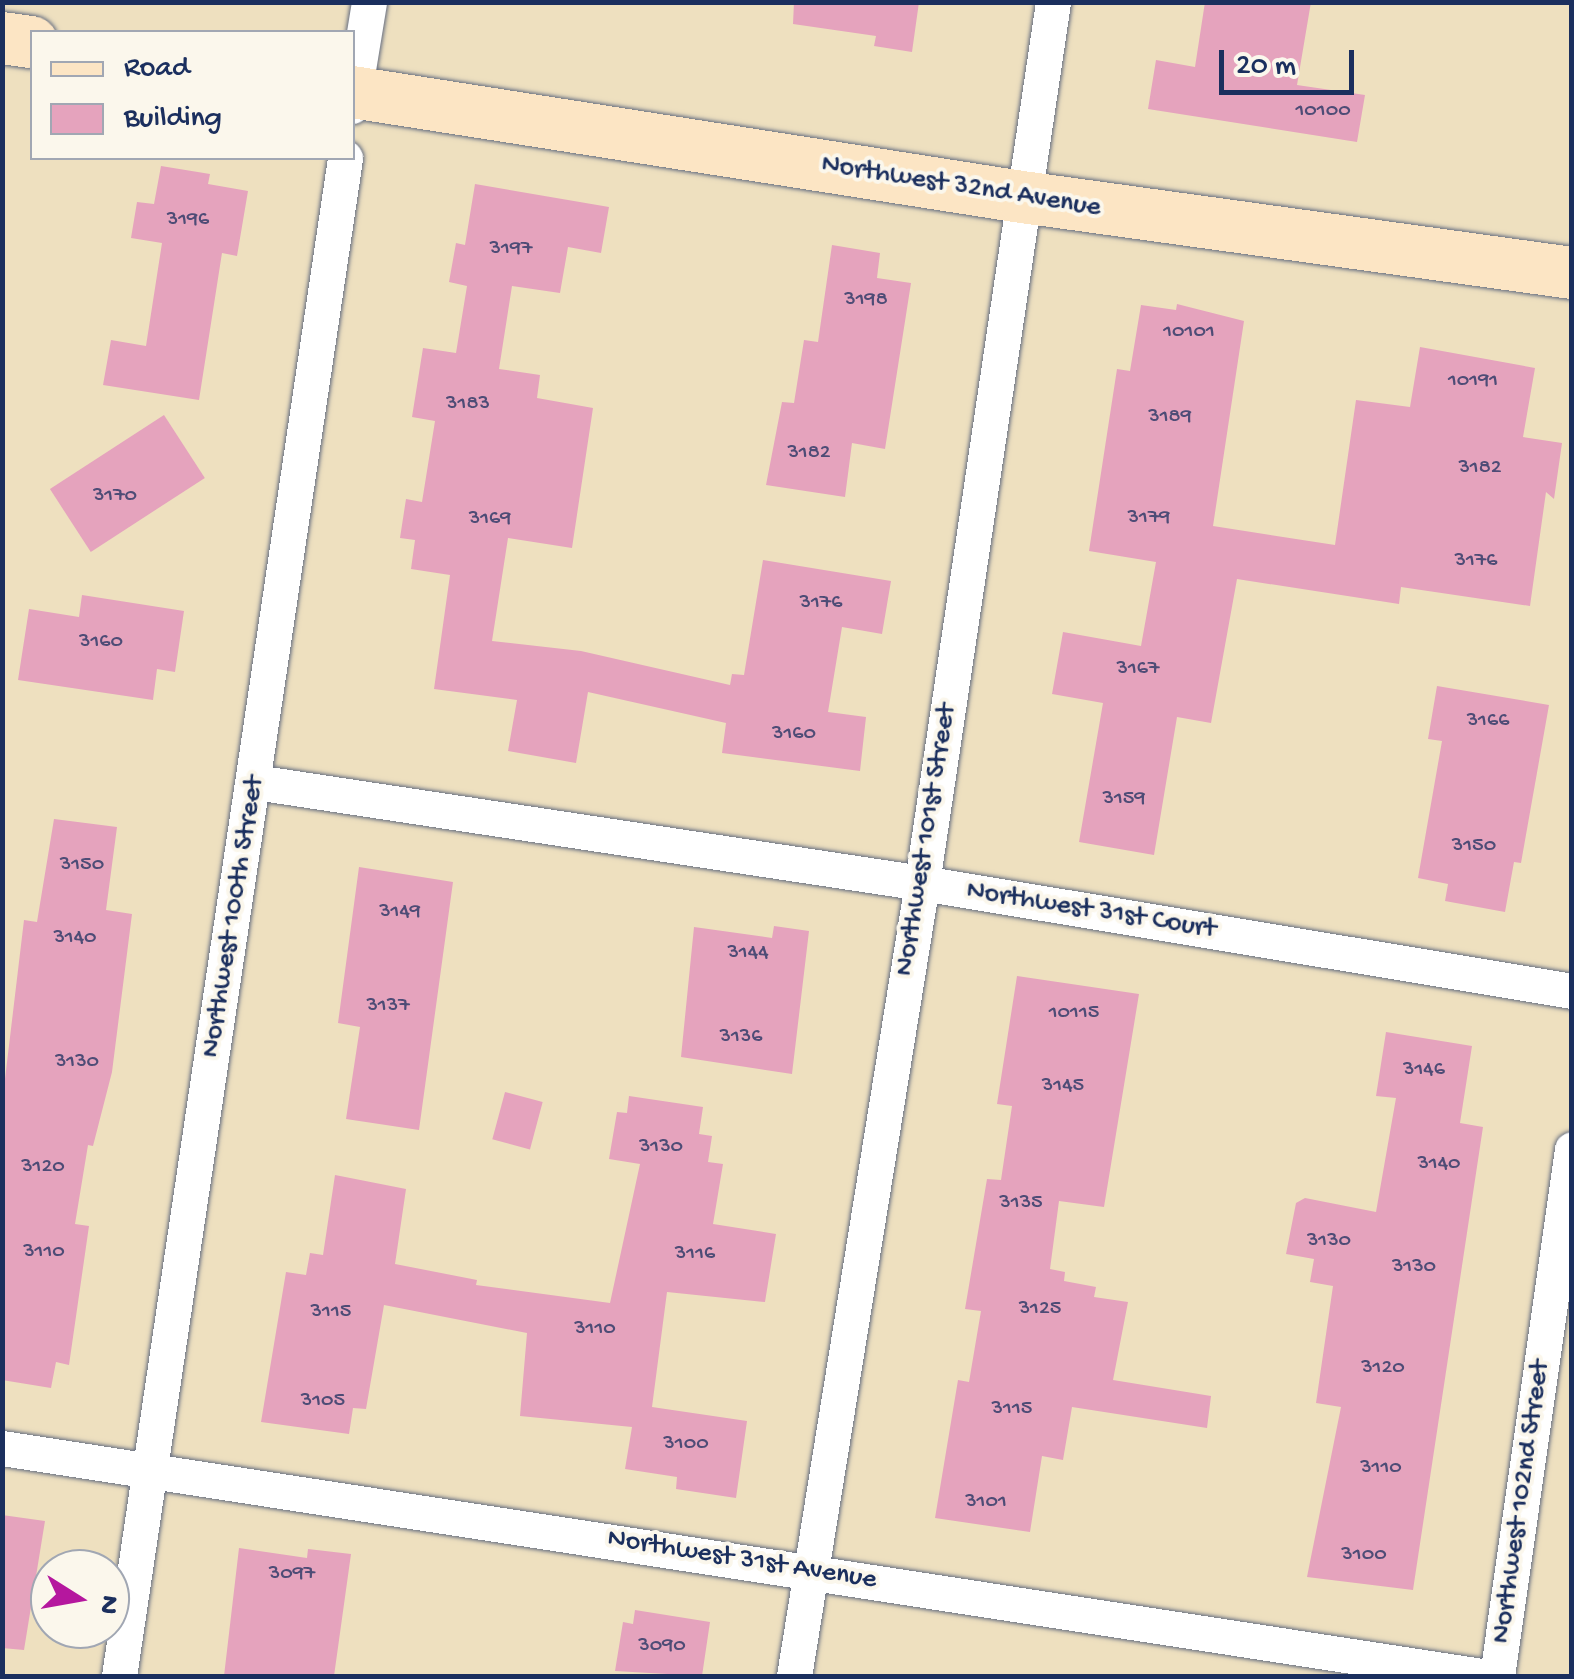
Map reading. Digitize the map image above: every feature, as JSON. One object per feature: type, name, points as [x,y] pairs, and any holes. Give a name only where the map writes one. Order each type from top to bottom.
[{"type":"main road","points":[[2,38],[30,42]]},
{"type":"main road","name":"Northwest 32nd Avenue","points":[[355,97],[1022,198],[1572,273]]},
{"type":"street","points":[[355,85],[369,2]]},
{"type":"street","name":"Northwest 101st Street","points":[[794,1676],[922,883],[1053,2]]},
{"type":"street","name":"Northwest 100th Street","points":[[118,1676],[255,782],[345,160]]},
{"type":"street","name":"Northwest 31st Court","points":[[255,782],[922,883],[1572,991]]},
{"type":"street","name":"Northwest 102nd Street","points":[[1497,1676],[1572,1149]]},
{"type":"street","name":"Northwest 31st Avenue","points":[[2,1448],[1482,1676]]},
{"type":"building","points":[[794,2],[919,2],[912,52],[874,46],[876,36],[793,24]]},
{"type":"building","points":[[1205,2],[1311,2],[1297,85],[1365,95],[1357,142],[1148,109],[1156,60],[1195,67]]},
{"type":"building","points":[[161,166],[210,174],[208,184],[248,191],[237,256],[222,253],[199,400],[103,385],[111,340],[146,346],[162,243],[131,238],[137,202],[154,204]]},
{"type":"building","points":[[475,184],[609,207],[601,253],[568,247],[560,293],[512,286],[499,369],[540,375],[537,398],[593,408],[572,548],[508,538],[492,641],[581,651],[730,685],[732,674],[744,675],[763,560],[891,581],[882,634],[842,627],[828,712],[866,717],[860,771],[722,753],[726,723],[588,692],[576,763],[508,751],[517,700],[434,689],[450,575],[411,569],[415,540],[400,538],[406,499],[422,502],[435,421],[412,417],[423,348],[456,353],[467,286],[449,282],[456,243],[465,245]]},
{"type":"building","points":[[832,245],[880,253],[877,278],[911,283],[885,449],[852,443],[845,497],[766,485],[782,402],[794,403],[804,340],[818,342]]},
{"type":"building","points":[[1177,304],[1244,321],[1213,526],[1335,545],[1356,400],[1410,407],[1420,347],[1535,368],[1523,437],[1562,443],[1554,499],[1546,492],[1530,606],[1401,587],[1399,604],[1237,579],[1211,723],[1177,717],[1154,855],[1079,842],[1103,703],[1052,694],[1063,632],[1141,646],[1156,562],[1089,551],[1117,369],[1130,371],[1141,305],[1176,310]]},
{"type":"building","points":[[164,415],[205,478],[91,552],[50,489]]},
{"type":"building","points":[[82,595],[184,611],[175,672],[157,669],[153,700],[18,680],[29,609],[79,617]]},
{"type":"building","points":[[1437,686],[1549,705],[1521,863],[1514,862],[1505,912],[1445,901],[1448,884],[1418,878],[1442,741],[1428,739]]},
{"type":"building","points":[[54,819],[117,827],[106,910],[132,914],[112,1072],[93,1146],[88,1145],[75,1224],[89,1226],[69,1365],[56,1362],[51,1388],[2,1380],[2,1104],[24,920],[37,922]]},
{"type":"building","points":[[359,867],[453,882],[419,1130],[346,1119],[360,1027],[338,1023]]},
{"type":"building","points":[[774,926],[809,931],[792,1074],[681,1057],[694,927],[772,938]]},
{"type":"building","points":[[1017,976],[1139,994],[1104,1207],[1059,1201],[1050,1269],[1065,1272],[1064,1281],[1096,1287],[1094,1297],[1128,1302],[1113,1380],[1211,1396],[1207,1428],[1072,1407],[1063,1460],[1042,1456],[1030,1532],[935,1518],[958,1380],[969,1382],[981,1311],[965,1309],[987,1179],[1001,1180],[1012,1106],[997,1104]]},
{"type":"building","points":[[1386,1032],[1472,1046],[1460,1123],[1483,1127],[1413,1590],[1307,1577],[1341,1407],[1316,1403],[1333,1286],[1310,1282],[1314,1259],[1286,1254],[1296,1203],[1305,1198],[1376,1212],[1396,1098],[1376,1096]]},
{"type":"building","points":[[505,1092],[543,1102],[530,1149],[492,1139]]},
{"type":"building","points":[[629,1096],[703,1107],[699,1134],[712,1136],[708,1162],[723,1164],[713,1224],[776,1234],[765,1302],[667,1292],[652,1407],[747,1421],[736,1498],[676,1489],[677,1477],[625,1469],[632,1427],[520,1416],[527,1333],[384,1305],[366,1409],[353,1408],[349,1434],[261,1422],[286,1272],[306,1275],[310,1253],[323,1255],[335,1175],[406,1189],[395,1264],[477,1280],[476,1285],[610,1303],[640,1164],[609,1159],[617,1112],[627,1113]]},
{"type":"building","points":[[2,1515],[45,1521],[40,1549],[30,1549],[30,1613],[24,1650],[2,1648]]},
{"type":"building","points":[[239,1548],[307,1558],[308,1549],[351,1554],[334,1676],[224,1676]]},
{"type":"building","points":[[635,1610],[710,1622],[702,1676],[615,1671],[623,1622],[633,1624]]}]
